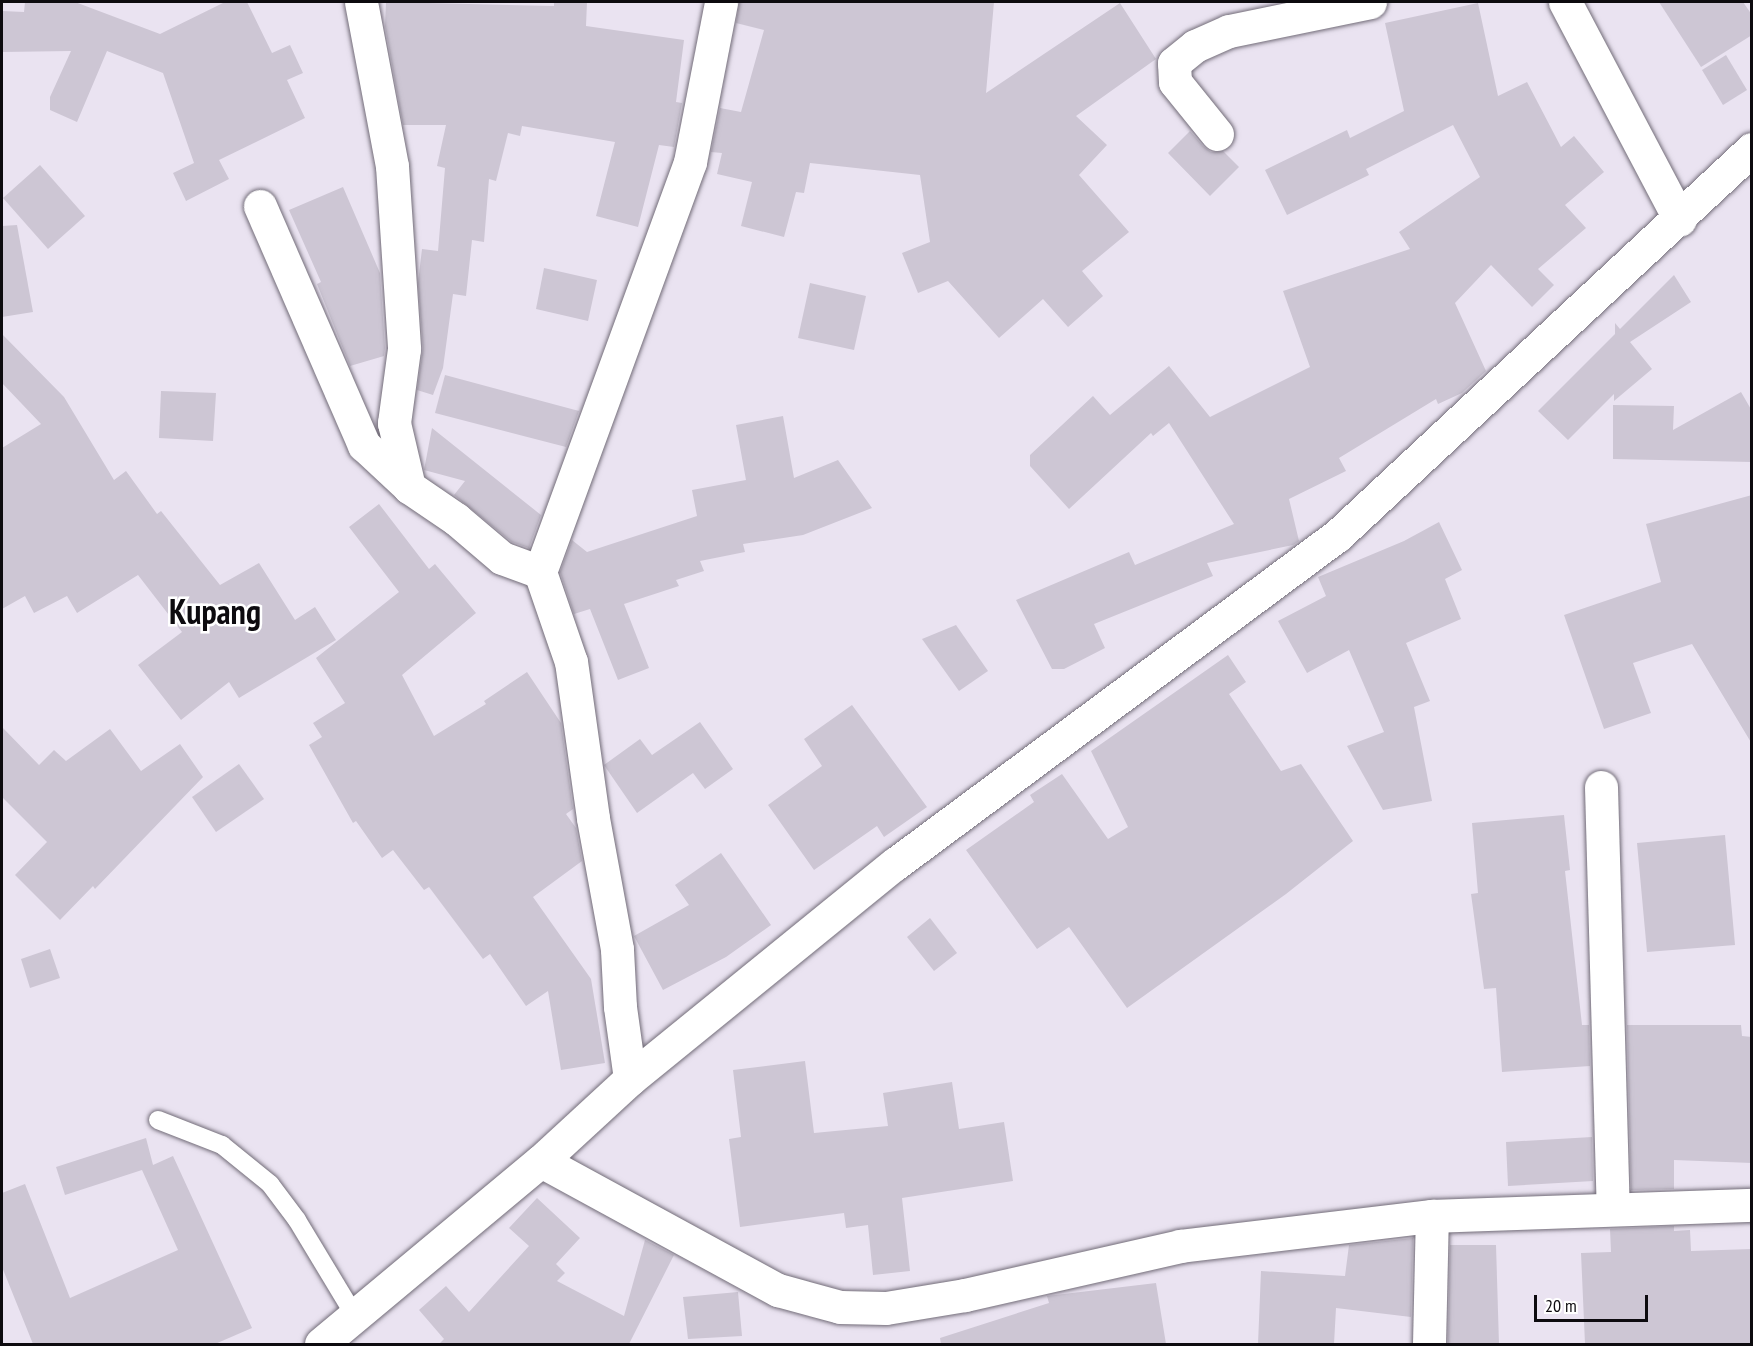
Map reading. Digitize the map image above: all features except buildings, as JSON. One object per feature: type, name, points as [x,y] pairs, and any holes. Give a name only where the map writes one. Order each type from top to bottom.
[{"type":"street","points":[[361,2],[392,166],[404,349],[394,423],[409,488]]},
{"type":"street","points":[[630,1080],[620,1007],[616,937],[593,818],[571,662],[540,572],[690,162],[722,2]]},
{"type":"street","points":[[1217,134],[1175,82],[1174,63],[1195,46],[1229,31],[1370,2]]},
{"type":"street","points":[[1565,2],[1680,220]]},
{"type":"street","points":[[321,1344],[540,1161],[630,1080],[895,864],[1338,535],[1680,220],[1752,149]]},
{"type":"street","points":[[260,206],[364,445],[409,488],[502,558],[540,572]]},
{"type":"street","points":[[1601,787],[1613,1209]]},
{"type":"street","points":[[540,1161],[778,1290],[840,1307],[886,1308],[965,1295],[1180,1246],[1432,1216],[1752,1205]]},
{"type":"street","points":[[1429,1344],[1432,1216]]},
{"type":"lane","points":[[159,1120],[222,1145],[270,1184],[297,1220],[355,1316]]},
{"type":"district","name":"Kupang","points":[[215,612]]}]
